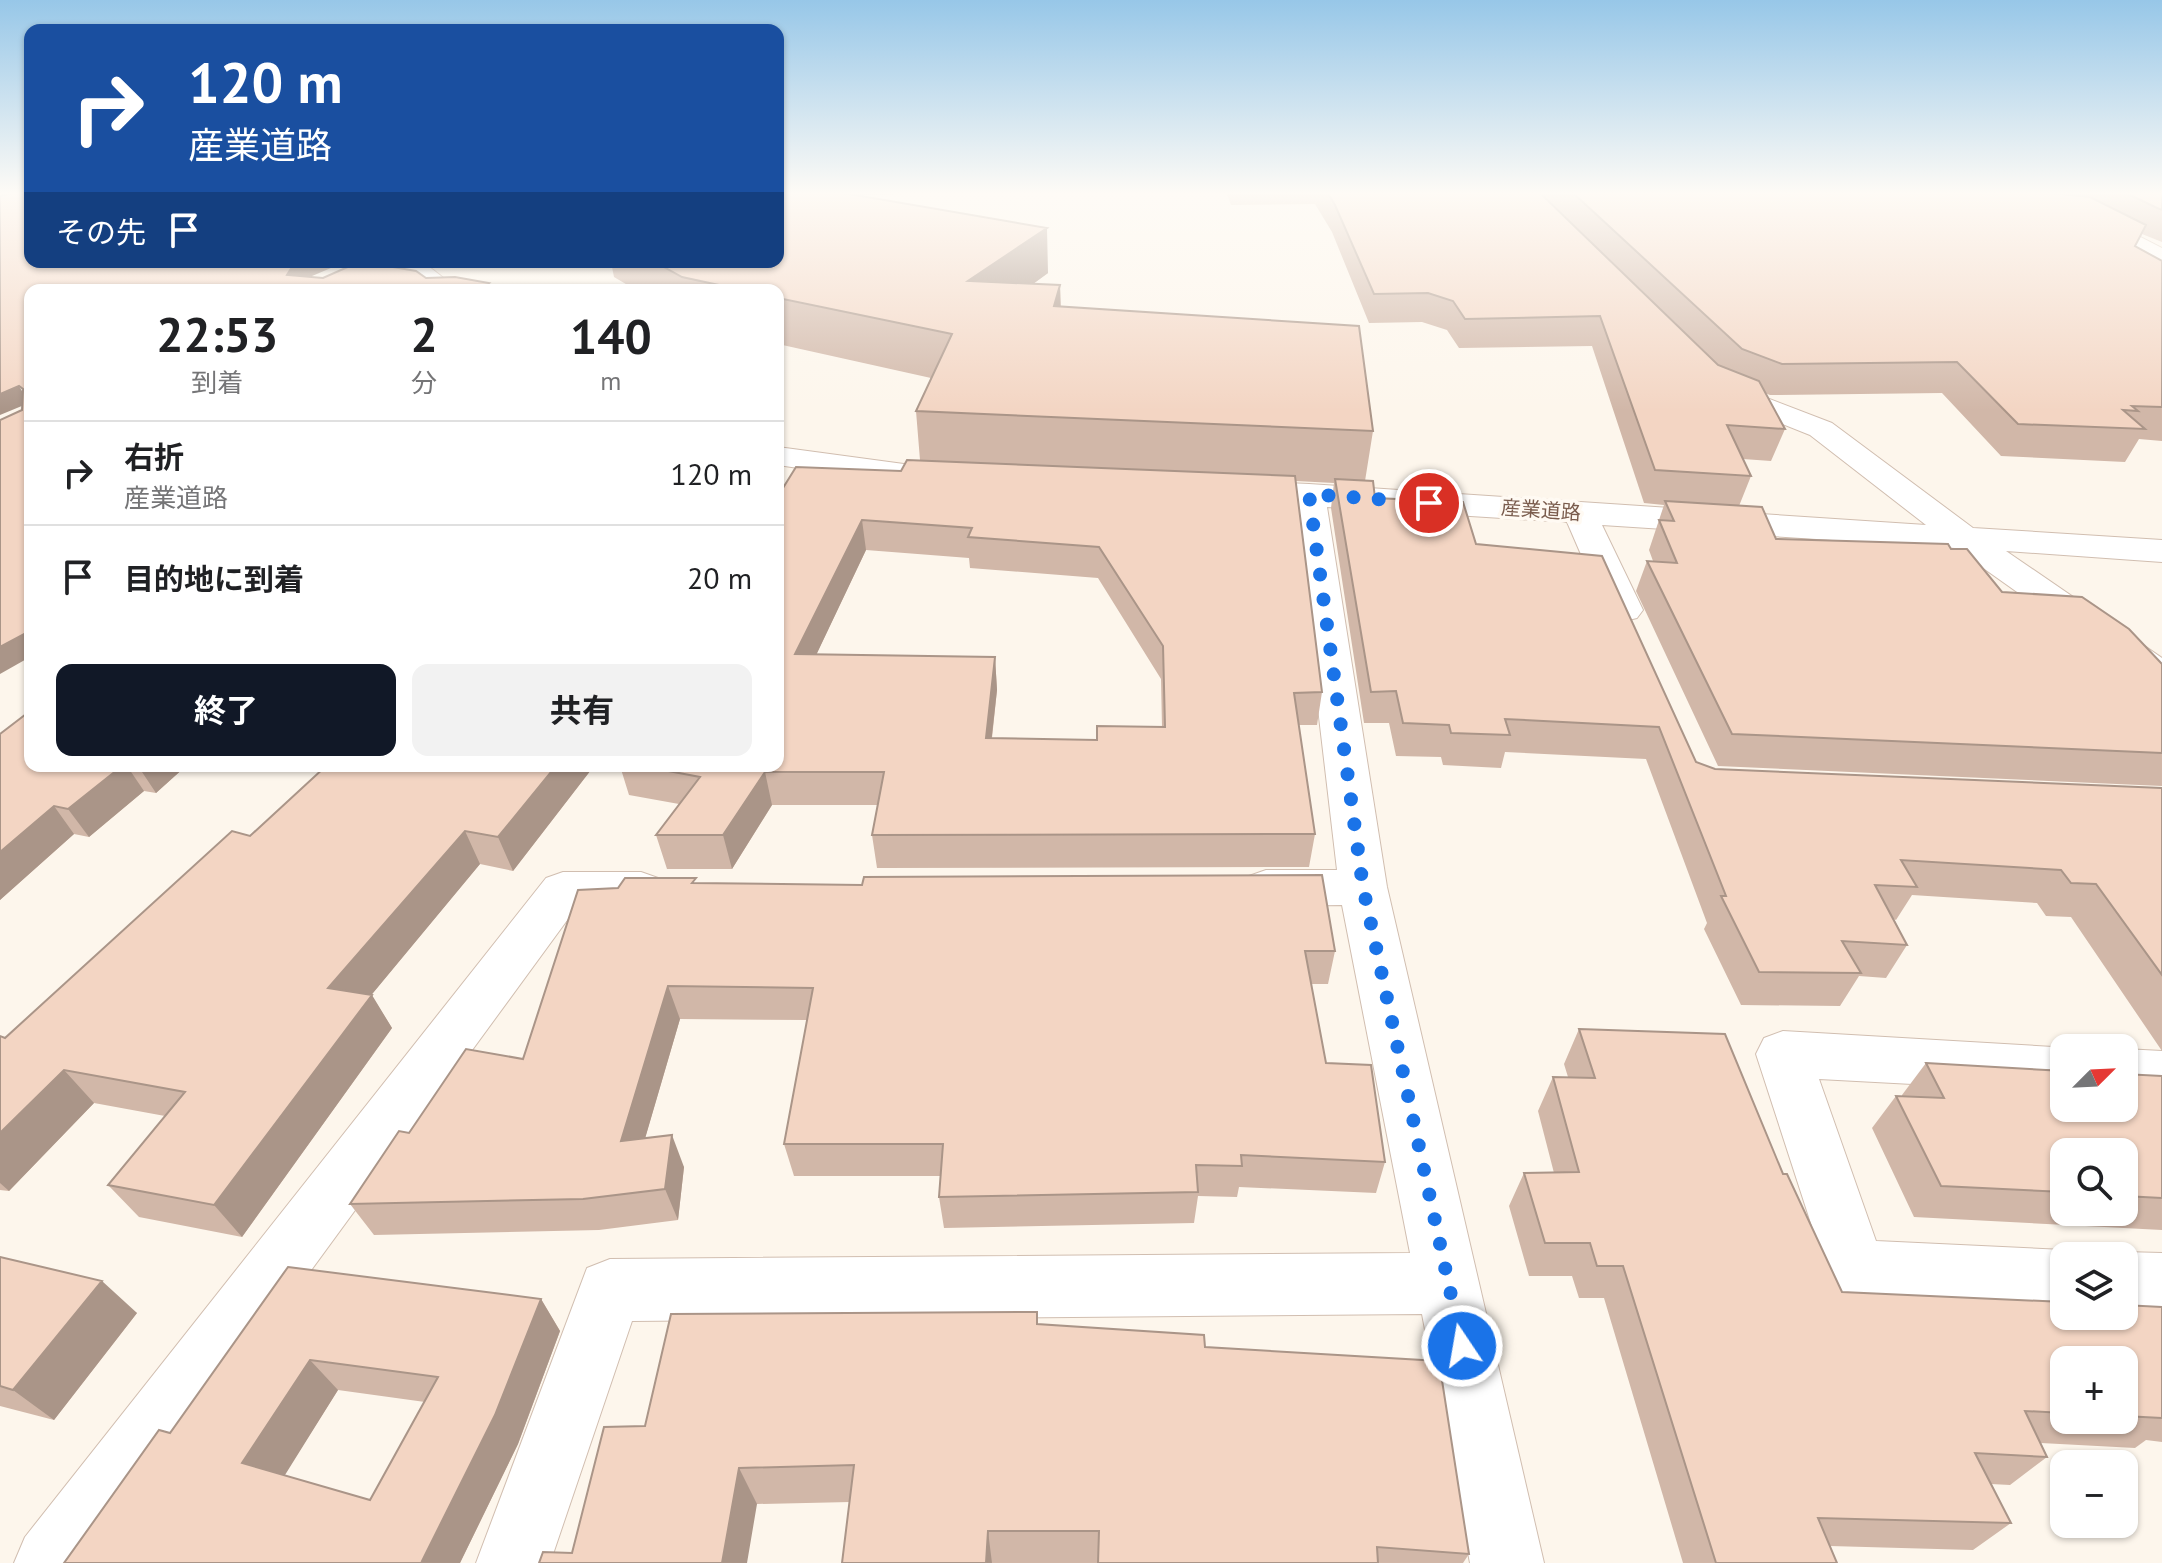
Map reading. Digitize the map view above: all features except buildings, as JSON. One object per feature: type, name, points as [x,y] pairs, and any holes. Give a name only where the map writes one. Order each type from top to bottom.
[{"type":"street","points":[[416,268],[438,284]]},
{"type":"street","points":[[1697,366],[1719,388],[1821,429],[1968,541],[2162,676]]},
{"type":"street","points":[[784,457],[905,476],[951,478]]},
{"type":"street","name":"産業道路","points":[[1200,489],[1968,541],[2162,551]]},
{"type":"street","points":[[1309,494],[1363,887],[1507,1563]]},
{"type":"street","points":[[1580,513],[1637,641]]},
{"type":"street","points":[[1222,888],[1363,887]]},
{"type":"street","points":[[51,1563],[563,890],[688,889]]},
{"type":"street","points":[[2050,1068],[1783,1054],[1855,1270],[2050,1279]]},
{"type":"street","points":[[2138,1073],[2162,1074]]},
{"type":"street","points":[[513,1563],[610,1290],[1449,1283]]},
{"type":"street","points":[[2138,1283],[2162,1284]]},
{"type":"route","points":[[1429,503],[1309,494],[1363,887],[1462,1346]]}]
